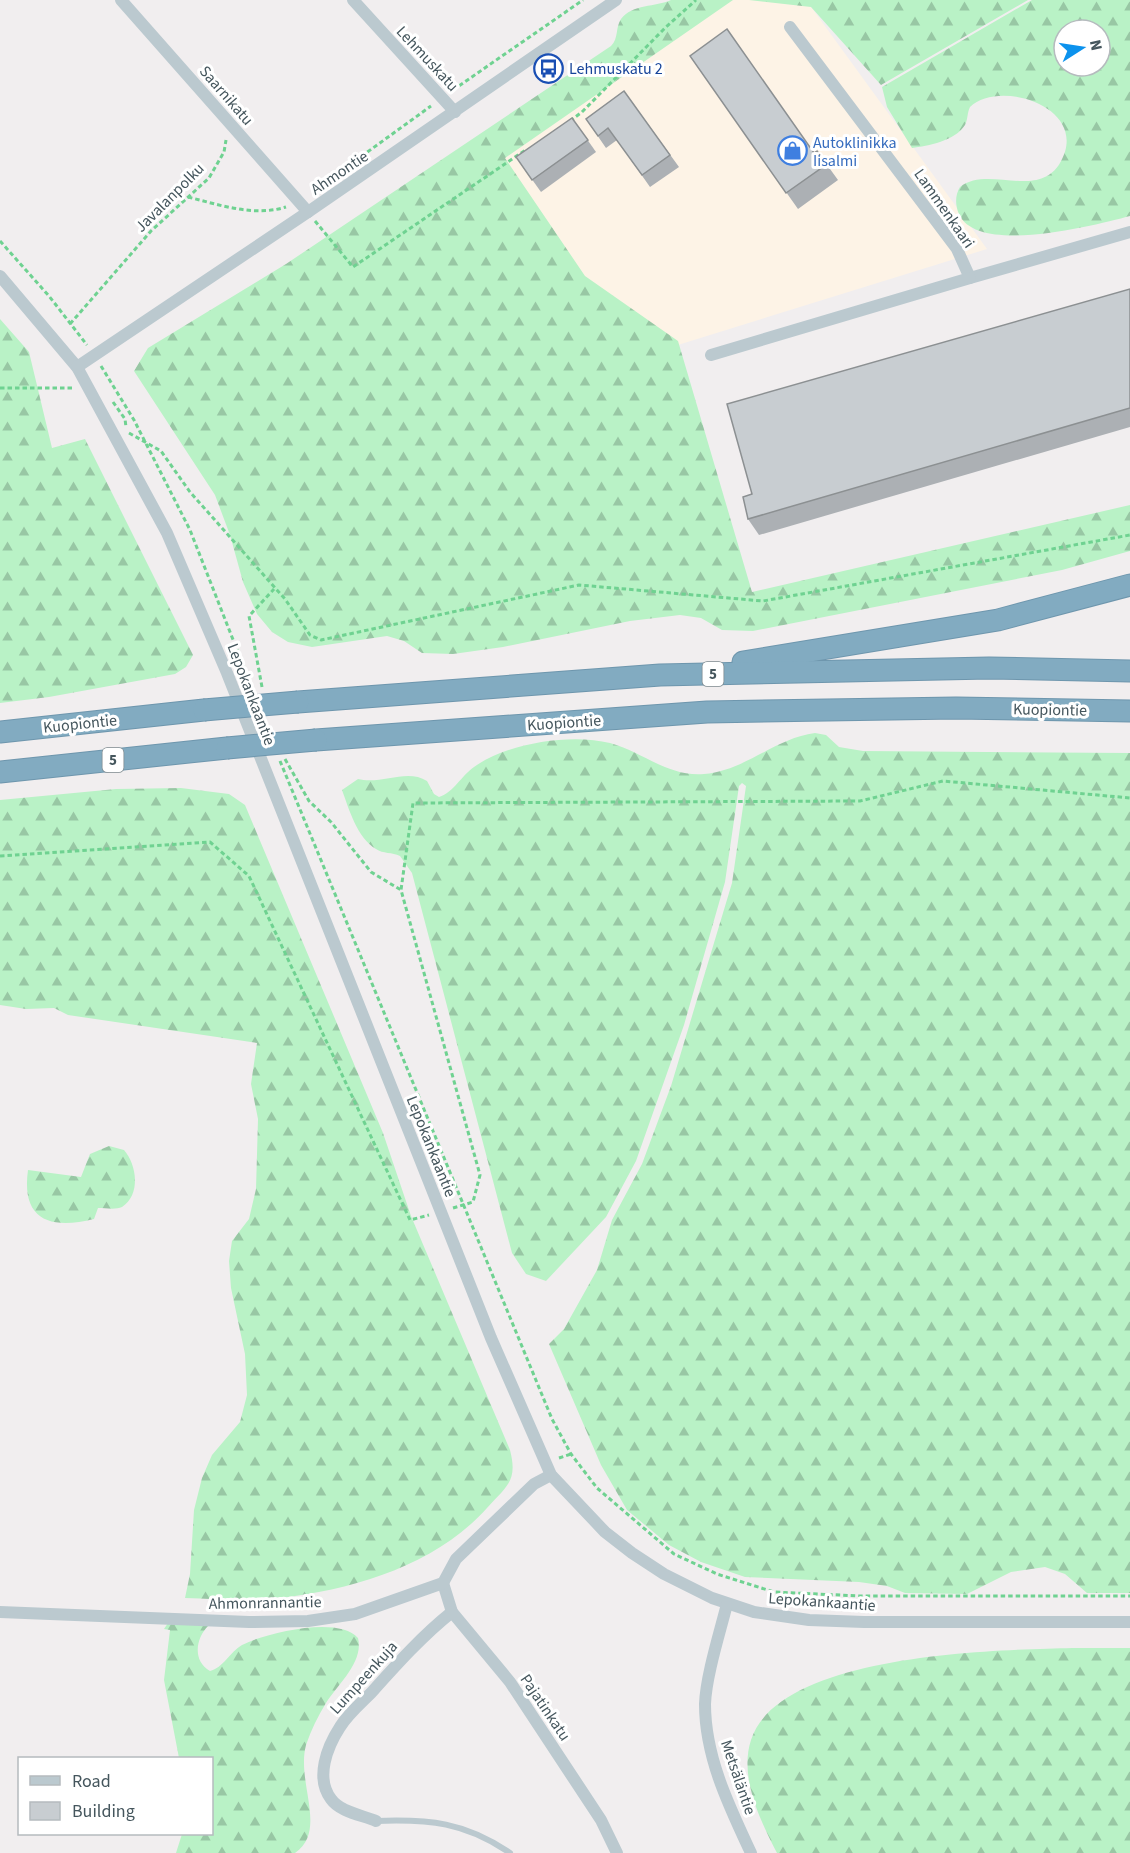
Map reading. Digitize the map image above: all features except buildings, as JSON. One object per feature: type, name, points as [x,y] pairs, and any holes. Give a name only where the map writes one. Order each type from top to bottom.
[{"type":"highway","points":[[660,675],[998,620],[1130,585]]},
{"type":"highway","name":"Kuopiontie","points":[[0,732],[204,710],[660,675],[989,668],[1130,670]]},
{"type":"highway","name":"Kuopiontie","points":[[0,772],[316,740],[707,712],[956,708],[1130,711]]},
{"type":"street","name":"Saarnikatu","points":[[121,0],[308,212]]},
{"type":"street","name":"Lehmuskatu","points":[[353,0],[456,112]]},
{"type":"street","name":"Ahmontie","points":[[77,367],[456,112],[610,2]]},
{"type":"street","name":"Lammenkaari","points":[[790,27],[957,249],[970,278]]},
{"type":"street","points":[[711,355],[1130,232]]},
{"type":"street","name":"Lepokankaantie","points":[[0,276],[77,367],[167,533],[227,673],[495,1347],[551,1475],[605,1532],[632,1553],[664,1574],[727,1604],[754,1612],[809,1620],[864,1622],[1130,1622]]},
{"type":"street","points":[[443,1583],[456,1559],[534,1484],[551,1475]]},
{"type":"street","name":"Ahmonrannantie","points":[[0,1612],[249,1622],[308,1621],[356,1614],[443,1583]]},
{"type":"street","name":"Pajatinkatu","points":[[443,1583],[452,1612],[510,1682],[601,1820],[616,1852]]},
{"type":"street","name":"Metsäläntie","points":[[727,1604],[705,1702],[707,1731],[712,1758],[729,1806],[751,1853]]},
{"type":"street","name":"Lumpeenkuja","points":[[376,1821],[343,1808],[332,1801],[325,1788],[322,1774],[327,1756],[340,1726],[419,1638],[452,1612]]},
{"type":"lane","points":[[376,1821],[425,1819],[485,1836],[510,1853]]},
{"type":"path","points":[[327,181],[583,0]]},
{"type":"path","points":[[563,125],[582,112],[696,0]]},
{"type":"path","name":"Javalanpolku","points":[[70,324],[151,231],[209,178],[224,152],[226,137]]},
{"type":"path","points":[[308,212],[353,267],[534,144]]},
{"type":"path","points":[[188,197],[230,207],[267,212],[298,201]]},
{"type":"path","points":[[0,241],[94,354],[146,442],[190,530],[255,697]]},
{"type":"path","points":[[0,388],[90,390],[100,392],[111,400],[125,419],[127,431],[162,451],[190,492],[285,599],[310,635],[321,640],[579,585],[763,601],[1130,534]]},
{"type":"path","points":[[277,753],[552,1419],[571,1454],[597,1488],[674,1554],[717,1574],[774,1592],[860,1596],[1130,1596]]},
{"type":"path","points":[[0,856],[210,842],[249,876],[410,1220],[473,1202],[480,1175],[401,890],[413,802],[860,801],[943,781],[1130,798]]},
{"type":"shaded area","points":[[732,0],[806,0],[987,249],[636,358],[483,168]]},
{"type":"green space","points":[[671,0],[733,0],[505,158],[585,276],[678,341],[752,592],[1130,505],[1130,551],[1062,570],[753,631],[722,630],[701,618],[680,615],[630,621],[503,647],[453,654],[422,653],[404,641],[387,636],[312,647],[288,642],[272,632],[257,614],[243,582],[230,535],[215,495],[134,371],[148,348],[286,264],[611,46],[615,40],[619,22],[626,14],[638,8]]},
{"type":"green space","points":[[749,0],[1028,0],[881,85],[811,7]]},
{"type":"green space","points":[[1032,0],[1130,0],[1130,216],[1038,234],[989,233],[970,227],[959,214],[957,207],[956,197],[960,187],[971,181],[984,179],[1026,181],[1051,174],[1060,163],[1067,144],[1064,127],[1053,113],[1038,104],[1020,97],[1001,96],[984,99],[970,107],[965,125],[955,135],[933,144],[912,148],[887,107],[882,87]]},
{"type":"green space","points":[[0,319],[29,352],[52,448],[85,439],[193,655],[186,667],[175,674],[49,697],[0,703]]},
{"type":"green space","points":[[815,733],[826,735],[839,747],[863,751],[1130,753],[1130,1593],[1087,1593],[1065,1574],[1045,1567],[1011,1572],[967,1594],[905,1593],[887,1586],[859,1582],[745,1577],[701,1562],[669,1545],[627,1510],[601,1465],[549,1344],[564,1329],[597,1270],[612,1220],[642,1164],[671,1086],[732,883],[746,786],[742,783],[739,786],[725,882],[684,1025],[636,1161],[606,1217],[546,1281],[526,1274],[512,1253],[412,873],[400,856],[379,851],[369,844],[354,822],[342,790],[358,779],[376,780],[411,776],[427,781],[434,794],[439,797],[449,791],[474,767],[504,752],[540,742],[577,739],[610,743],[679,772],[704,774],[733,767],[787,741]]},
{"type":"green space","points":[[181,788],[229,794],[245,805],[383,1133],[411,1216],[510,1450],[512,1460],[512,1476],[505,1488],[467,1528],[444,1545],[393,1571],[365,1581],[281,1598],[245,1600],[185,1598],[190,1574],[194,1510],[202,1478],[212,1455],[240,1422],[247,1395],[245,1354],[231,1288],[229,1261],[232,1241],[249,1219],[256,1189],[258,1119],[251,1084],[257,1043],[68,1015],[54,1008],[26,1009],[0,1005],[0,800],[116,789]]},
{"type":"green space","points":[[109,1146],[124,1150],[132,1164],[135,1180],[128,1202],[114,1209],[98,1208],[94,1219],[78,1222],[52,1222],[34,1210],[29,1200],[27,1187],[28,1170],[81,1177],[90,1154]]},
{"type":"green space","points":[[168,1623],[208,1626],[199,1643],[198,1656],[204,1667],[210,1671],[219,1667],[242,1645],[284,1631],[319,1627],[335,1628],[349,1631],[358,1638],[359,1647],[354,1664],[323,1708],[306,1745],[304,1760],[310,1819],[309,1832],[305,1843],[295,1853],[176,1853],[182,1835],[213,1835],[213,1757],[179,1757],[164,1680],[170,1630],[164,1629]]},
{"type":"green space","points":[[1130,1648],[1130,1853],[777,1853],[753,1798],[748,1769],[751,1740],[770,1711],[802,1689],[845,1673],[894,1662],[994,1651]]},
{"type":"place","name":"Lehmuskatu 2","points":[[548,68]]},
{"type":"place","name":"Autoklinikka Iisalmi","points":[[792,151]]}]
